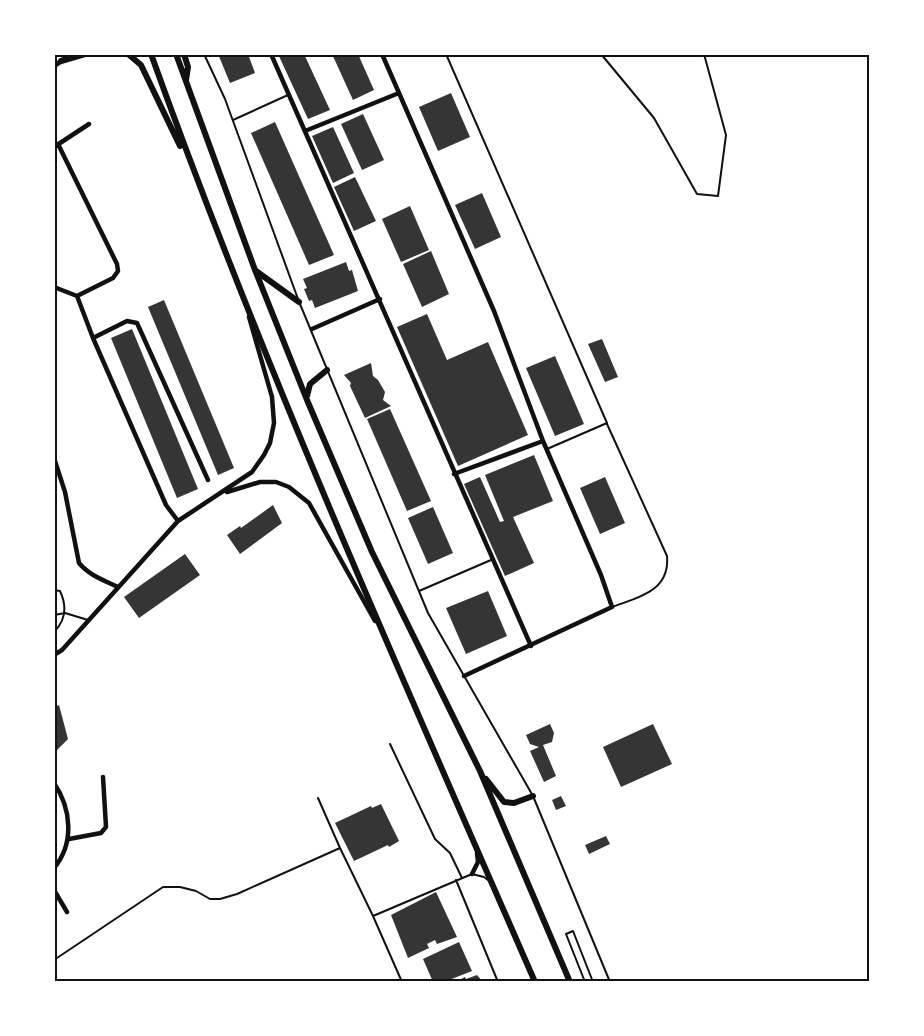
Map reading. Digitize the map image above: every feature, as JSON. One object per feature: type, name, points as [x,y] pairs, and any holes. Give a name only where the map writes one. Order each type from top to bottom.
[{"type":"main road","points":[[61,61],[85,54]]},
{"type":"main road","points":[[128,54],[141,65],[196,179]]},
{"type":"main road","points":[[151,54],[196,179],[245,304],[384,637],[535,982]]},
{"type":"main road","points":[[176,54],[255,270],[306,400],[372,552],[480,771],[570,982]]},
{"type":"main road","points":[[184,54],[188,67],[186,84]]},
{"type":"main road","points":[[255,270],[299,302]]},
{"type":"main road","points":[[306,400],[310,384],[327,370]]},
{"type":"main road","points":[[480,771],[504,802],[514,803],[533,796]]},
{"type":"street","points":[[54,66],[72,54]]},
{"type":"street","points":[[271,54],[531,646]]},
{"type":"street","points":[[381,54],[494,310],[543,441],[601,575],[612,607],[464,676]]},
{"type":"street","points":[[305,131],[399,93]]},
{"type":"street","points":[[77,296],[112,278],[118,271],[117,264],[56,146],[89,124]]},
{"type":"street","points":[[54,287],[77,296],[166,505],[178,521]]},
{"type":"street","points":[[312,328],[380,299]]},
{"type":"street","points":[[54,654],[62,650],[178,521],[221,493],[259,464],[270,443],[274,423],[273,397],[245,304]]},
{"type":"street","points":[[93,338],[126,321],[137,323],[208,480]]},
{"type":"street","points":[[454,474],[543,441]]},
{"type":"street","points":[[54,458],[65,492],[79,563],[94,576],[118,586]]},
{"type":"street","points":[[221,493],[260,482],[276,482],[289,487],[309,503],[384,637]]},
{"type":"street","points":[[69,839],[101,833],[106,827],[103,777]]},
{"type":"street","points":[[54,783],[65,802],[69,839],[54,868]]},
{"type":"street","points":[[471,874],[478,862],[476,848]]},
{"type":"street","points":[[54,890],[67,912]]},
{"type":"lane","points":[[204,54],[233,120],[299,302],[312,328],[327,370],[428,613],[533,796],[610,982]]},
{"type":"lane","points":[[446,54],[667,556],[668,567],[665,578],[656,588],[645,595],[612,607]]},
{"type":"lane","points":[[233,120],[289,95]]},
{"type":"lane","points":[[547,449],[607,423]]},
{"type":"lane","points":[[419,591],[493,560]]},
{"type":"lane","points":[[54,590],[60,591],[65,613],[60,626],[54,632]]},
{"type":"lane","points":[[54,615],[65,613],[88,620]]},
{"type":"lane","points":[[390,744],[435,838],[450,854],[462,878]]},
{"type":"lane","points":[[318,798],[402,982]]},
{"type":"lane","points":[[54,960],[163,886],[180,887],[196,891],[210,899],[220,899],[237,894],[340,848]]},
{"type":"lane","points":[[373,916],[471,874],[484,877],[491,883]]},
{"type":"lane","points":[[456,880],[498,982]]},
{"type":"path","points":[[601,54],[654,118],[696,194],[718,196],[726,135],[704,54]]},
{"type":"path","points":[[585,982],[566,934],[573,931],[593,982]]},
{"type":"building","points":[[218,54],[248,54],[255,73],[230,83]]},
{"type":"building","points":[[278,54],[304,54],[330,110],[308,119]]},
{"type":"building","points":[[332,54],[358,54],[374,90],[353,100]]},
{"type":"building","points":[[451,93],[470,137],[438,151],[419,107]]},
{"type":"building","points":[[363,114],[384,160],[362,170],[341,124]]},
{"type":"building","points":[[275,122],[334,255],[309,265],[251,133]]},
{"type":"building","points":[[333,127],[354,173],[333,183],[312,136]]},
{"type":"building","points":[[355,177],[376,221],[354,231],[334,187]]},
{"type":"building","points":[[482,193],[501,237],[475,249],[455,205]]},
{"type":"building","points":[[410,206],[429,250],[401,262],[382,219]]},
{"type":"building","points":[[431,251],[449,294],[422,307],[403,264]]},
{"type":"building","points":[[346,262],[349,271],[352,270],[358,291],[315,308],[304,289],[307,288],[303,279]]},
{"type":"building","points":[[164,300],[234,468],[218,475],[148,307]]},
{"type":"building","points":[[427,314],[447,360],[488,342],[528,435],[458,466],[397,327]]},
{"type":"building","points":[[132,329],[198,489],[177,498],[111,338]]},
{"type":"building","points":[[602,339],[618,377],[605,382],[588,344]]},
{"type":"building","points":[[555,356],[584,424],[555,436],[526,368]]},
{"type":"building","points":[[371,363],[373,376],[385,392],[383,400],[391,406],[365,418],[350,386],[351,383],[344,375]]},
{"type":"building","points":[[390,409],[431,501],[407,511],[367,419]]},
{"type":"building","points":[[534,455],[553,501],[513,517],[534,563],[505,576],[464,484],[480,477],[500,522],[504,521],[485,475]]},
{"type":"building","points":[[605,477],[625,523],[600,534],[580,488]]},
{"type":"building","points":[[273,505],[282,523],[240,554],[227,535]]},
{"type":"building","points":[[433,507],[453,553],[428,564],[408,518]]},
{"type":"building","points":[[185,554],[200,575],[139,618],[124,597]]},
{"type":"building","points":[[488,591],[507,636],[466,654],[446,608]]},
{"type":"building","points":[[59,705],[68,739],[54,753],[54,707]]},
{"type":"building","points":[[550,724],[554,733],[552,742],[543,745],[556,776],[544,782],[530,751],[539,747],[530,744],[526,735]]},
{"type":"building","points":[[653,724],[672,764],[621,787],[603,747]]},
{"type":"building","points":[[561,796],[566,806],[556,810],[552,800]]},
{"type":"building","points":[[381,804],[399,841],[354,861],[335,823],[371,806],[372,808]]},
{"type":"building","points":[[606,836],[610,844],[589,854],[585,845]]},
{"type":"building","points":[[436,892],[457,937],[437,944],[435,940],[427,944],[429,948],[408,958],[391,915]]},
{"type":"building","points":[[459,942],[472,971],[444,982],[433,982],[423,959]]},
{"type":"building","points":[[477,975],[483,982],[455,982],[465,977],[466,979]]}]
